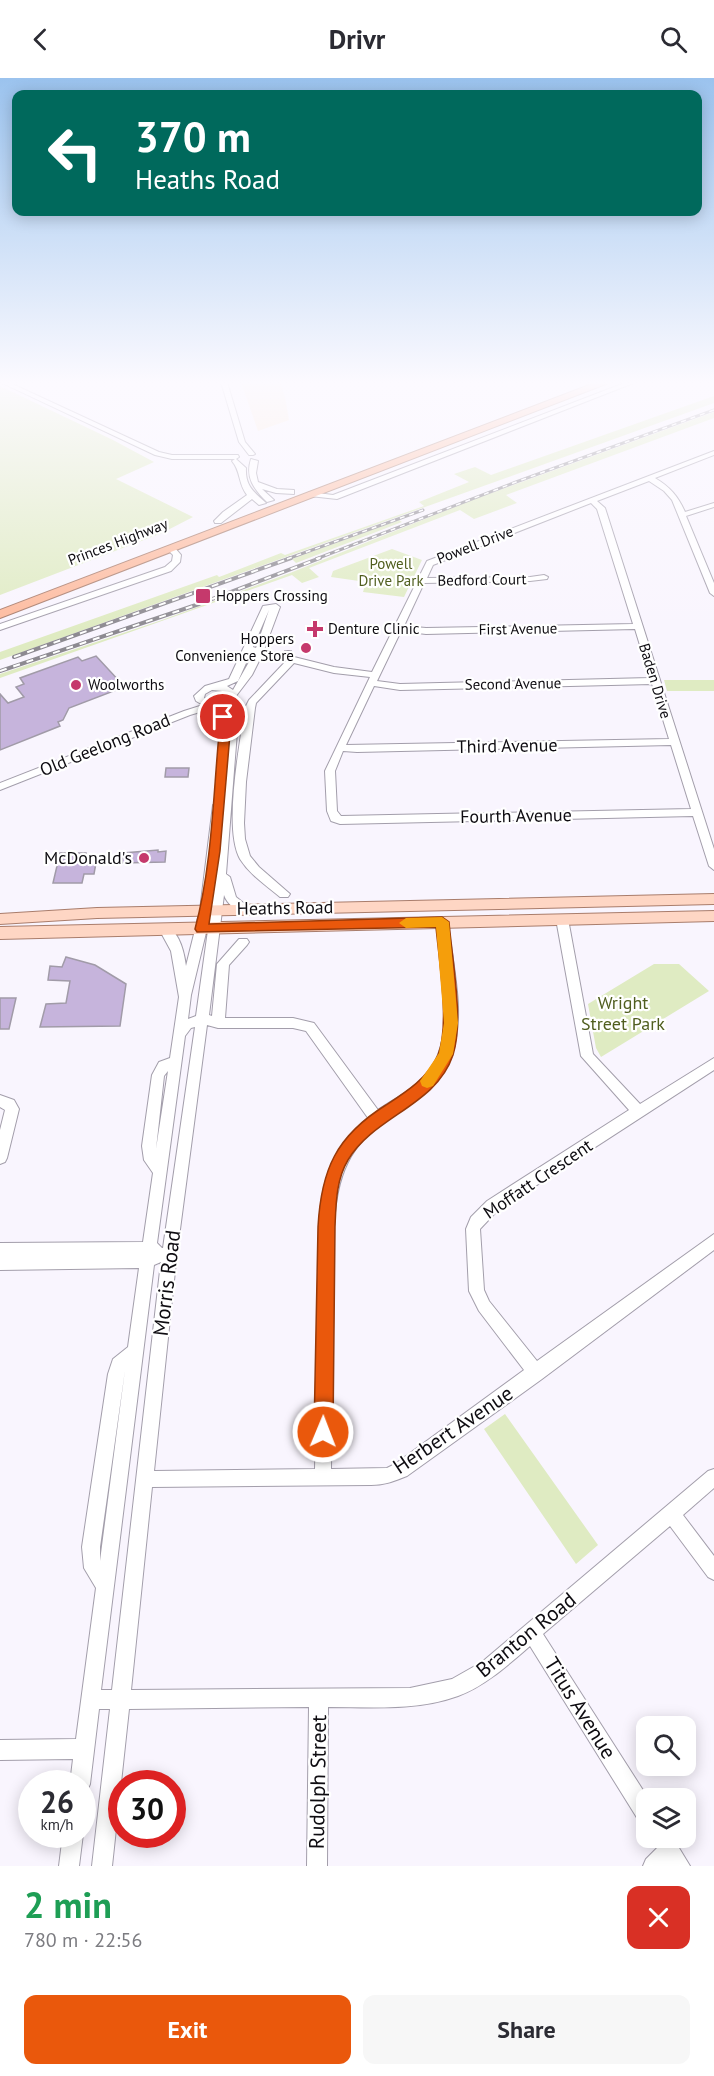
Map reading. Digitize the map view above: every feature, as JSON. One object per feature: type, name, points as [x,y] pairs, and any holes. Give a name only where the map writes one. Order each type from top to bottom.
[{"type":"highway","name":"Princes Highway","points":[[0,614],[172,549],[201,533],[291,492],[367,465]]},
{"type":"highway","name":"Princes Highway","points":[[0,605],[144,550],[201,533],[218,521],[270,503],[310,494],[383,465]]},
{"type":"highway","points":[[144,550],[163,547],[172,549]]},
{"type":"main road","name":"Heaths Road","points":[[0,919],[97,913],[714,899]]},
{"type":"main road","points":[[441,904],[442,922]]},
{"type":"main road","name":"Heaths Road","points":[[0,933],[714,916]]},
{"type":"street","points":[[240,465],[242,482],[251,495],[270,503]]},
{"type":"street","points":[[252,465],[252,482],[270,503]]},
{"type":"street","points":[[310,494],[329,497],[415,465]]},
{"type":"street","name":"Powell Drive","points":[[335,818],[332,811],[330,771],[429,563],[682,465]]},
{"type":"street","points":[[371,471],[391,475]]},
{"type":"street","points":[[649,478],[672,494],[714,593]]},
{"type":"street","points":[[252,482],[276,491],[291,492]]},
{"type":"street","points":[[218,521],[223,514],[244,502],[251,495]]},
{"type":"street","name":"Baden Drive","points":[[592,500],[601,508],[714,866]]},
{"type":"street","points":[[682,515],[714,505]]},
{"type":"street","points":[[0,627],[168,569],[176,562],[177,555],[172,549]]},
{"type":"street","name":"Bedford Court","points":[[420,581],[544,577]]},
{"type":"street","name":"First Avenue","points":[[398,628],[426,631],[638,626]]},
{"type":"street","points":[[220,686],[233,681],[255,650]]},
{"type":"street","points":[[230,699],[244,683],[255,650]]},
{"type":"street","name":"Second Avenue","points":[[255,650],[283,654],[400,687],[655,681]]},
{"type":"street","points":[[283,654],[288,664],[252,702],[250,708],[237,832],[242,853],[284,894]]},
{"type":"street","points":[[220,686],[229,691],[230,699]]},
{"type":"street","name":"Old Geelong Road","points":[[0,787],[178,711],[206,688],[220,686]]},
{"type":"street","points":[[199,696],[202,703],[212,706]]},
{"type":"street","name":"Old Geelong Road","points":[[0,781],[187,712],[230,699]]},
{"type":"street","name":"Morris Road","points":[[90,1700],[105,1586],[92,1569],[91,1547],[116,1374],[119,1365],[136,1352],[184,1004],[207,929],[221,867],[232,732],[230,699]]},
{"type":"street","name":"Morris Road","points":[[212,706],[223,717],[225,728],[212,910]]},
{"type":"street","name":"Third Avenue","points":[[340,747],[369,749],[674,742]]},
{"type":"street","name":"Fourth Avenue","points":[[335,818],[348,821],[696,812]]},
{"type":"street","points":[[221,867],[231,899],[245,909]]},
{"type":"street","points":[[562,919],[587,1056],[639,1112]]},
{"type":"street","points":[[322,1477],[328,1200],[332,1179],[341,1156],[356,1137],[377,1119],[417,1093],[437,1071],[446,1054],[451,1023],[442,922]]},
{"type":"street","points":[[165,929],[172,938],[178,953],[184,1004]]},
{"type":"street","name":"Morris Road","points":[[102,1866],[170,1252],[200,1040],[210,1021],[207,929]]},
{"type":"street","points":[[210,1021],[223,964],[243,942]]},
{"type":"street","points":[[180,1035],[187,1024],[210,1021],[293,1023],[310,1027],[377,1119]]},
{"type":"street","name":"Moffatt Crescent","points":[[536,1373],[484,1306],[477,1291],[473,1240],[476,1222],[492,1206],[714,1063]]},
{"type":"street","points":[[0,1101],[9,1104],[12,1109],[0,1158]]},
{"type":"street","name":"Herbert Avenue","points":[[145,1479],[379,1476],[401,1470],[714,1241]]},
{"type":"street","points":[[0,1250],[61,1256]]},
{"type":"street","points":[[0,1263],[61,1256],[170,1252]]},
{"type":"street","name":"Branton Road","points":[[90,1700],[410,1697],[455,1688],[489,1669],[714,1477]]},
{"type":"street","points":[[671,1513],[714,1571]]},
{"type":"street","name":"Titus Avenue","points":[[532,1633],[636,1798]]},
{"type":"street","name":"Rudolph Street","points":[[317,1866],[320,1698]]},
{"type":"street","points":[[82,1770],[90,1700]]},
{"type":"street","points":[[0,1750],[84,1749]]},
{"type":"street","points":[[69,1866],[71,1848]]},
{"type":"street","points":[[653,1866],[670,1851]]},
{"type":"green space","points":[[0,465],[146,465],[116,479],[193,517],[162,533],[0,595]]},
{"type":"green space","points":[[518,465],[541,465],[0,660],[0,652],[217,575],[219,577],[281,553],[285,555],[424,506],[419,502],[469,482],[454,474],[475,467],[491,475]]},
{"type":"green space","points":[[567,465],[586,465],[506,495],[517,503],[474,519],[460,510],[309,568],[319,577],[302,583],[292,575],[0,678],[0,674],[162,620],[290,573],[472,500]]},
{"type":"green space","points":[[399,520],[402,522],[296,563],[292,559]]},
{"type":"green space","name":"Powell Drive Park","points":[[392,549],[422,560],[404,597],[363,592],[366,582],[331,577],[333,571]]},
{"type":"green space","points":[[664,680],[714,680],[714,691],[667,691]]},
{"type":"green space","name":"Wright Street Park","points":[[654,964],[679,964],[709,991],[601,1057],[596,1048],[588,1004]]},
{"type":"green space","points":[[505,1414],[598,1545],[576,1564],[484,1429]]},
{"type":"building","points":[[96,656],[122,684],[119,689],[69,708],[63,720],[58,722],[60,726],[0,750],[0,694],[8,703],[24,697],[16,687],[24,684],[20,678],[78,657],[82,661]]},
{"type":"building","points":[[166,768],[189,768],[188,777],[165,777]]},
{"type":"building","name":"McDonald's","points":[[158,850],[158,852],[166,851],[165,862],[122,863],[123,853]]},
{"type":"building","points":[[60,853],[86,853],[85,863],[96,863],[94,874],[84,874],[82,883],[53,883]]},
{"type":"building","points":[[66,957],[95,965],[126,984],[120,1026],[40,1027],[46,1004],[66,1003],[70,981],[48,980],[50,966],[62,967]]},
{"type":"building","points":[[0,998],[16,998],[9,1029],[0,1029]]},
{"type":"railway","points":[[316,559],[562,465]]},
{"type":"railway","points":[[287,559],[423,510]]},
{"type":"railway","points":[[14,657],[291,558]]},
{"type":"railway","points":[[0,671],[199,604],[320,558]]},
{"type":"slow traffic","points":[[406,923],[442,922],[451,1023],[446,1054],[437,1071],[427,1081]]},
{"type":"place","name":"Hoppers Crossing","points":[[203,596]]},
{"type":"place","name":"Denture Clinic","points":[[315,629]]},
{"type":"place","name":"Hoppers Convenience Store","points":[[306,648]]},
{"type":"place","name":"Woolworths","points":[[76,685]]},
{"type":"place","name":"McDonald's","points":[[144,858]]},
{"type":"route","points":[[223,717],[225,734],[214,851],[206,910],[201,929],[442,922],[451,1023],[446,1054],[437,1071],[417,1093],[377,1119],[356,1137],[341,1156],[332,1179],[328,1200],[327,1227],[323,1432]]}]
